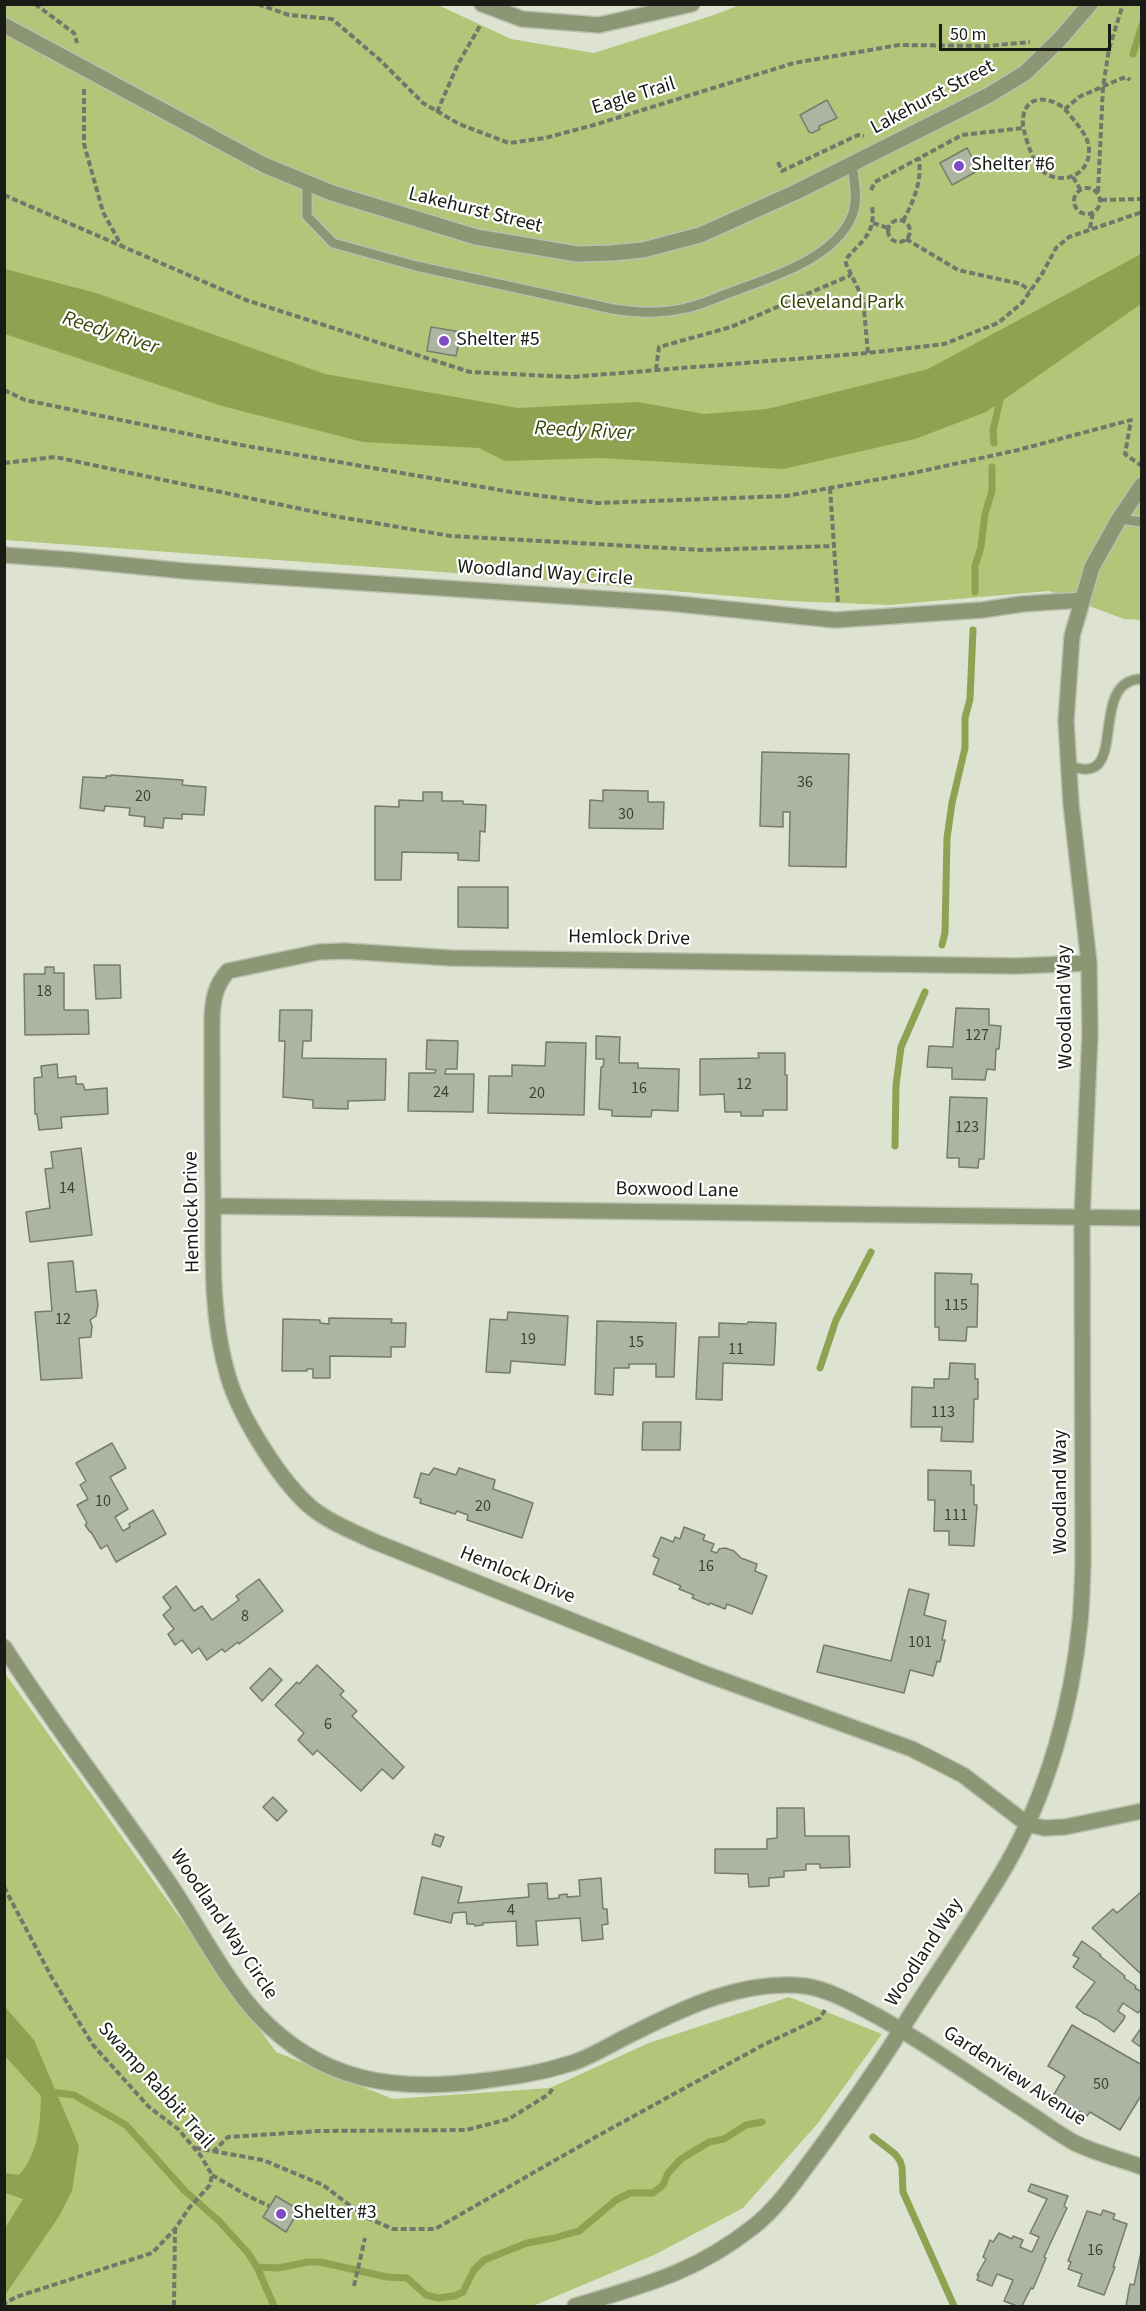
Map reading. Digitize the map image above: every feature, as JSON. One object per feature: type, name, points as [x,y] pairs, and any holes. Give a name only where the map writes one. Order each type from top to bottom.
[{"type":"street","points":[[485,6],[522,19],[599,25],[692,4]]},
{"type":"street","name":"Lakehurst Street","points":[[4,26],[264,165],[332,193],[476,237],[577,254],[611,254],[643,250],[700,235],[760,210],[989,95],[1024,73],[1059,40],[1090,4]]},
{"type":"street","name":"Woodland Way","points":[[575,2307],[665,2279],[695,2266],[756,2226],[794,2183],[868,2082],[931,1986],[1008,1863],[1046,1778],[1072,1675],[1080,1622],[1083,1565],[1082,1217],[1090,1035],[1089,963],[1066,721],[1072,636],[1092,567],[1119,519],[1142,485]]},
{"type":"street","name":"Woodland Way Circle","points":[[4,555],[185,572],[668,603],[840,619],[960,612],[1022,604],[1082,600]]},
{"type":"street","name":"Hemlock Drive","points":[[1027,1824],[963,1775],[912,1749],[703,1674],[373,1541],[331,1521],[311,1508],[271,1460],[243,1414],[228,1377],[219,1331],[213,1254],[213,995],[219,981],[228,971],[319,952],[345,951],[463,958],[1017,966],[1089,963]]},
{"type":"street","name":"Boxwood Lane","points":[[213,1206],[1142,1218]]},
{"type":"street","name":"Woodland Way Circle","points":[[4,1647],[41,1705],[169,1882],[232,1981],[257,2014],[288,2043],[317,2062],[349,2074],[385,2083],[413,2086],[452,2085],[535,2075],[581,2060],[638,2030],[725,1993],[777,1984],[819,1989],[837,1995],[901,2030]]},
{"type":"street","points":[[1027,1824],[1044,1828],[1065,1827],[1142,1811]]},
{"type":"street","name":"Gardenview Avenue","points":[[901,2030],[1075,2143],[1142,2167]]},
{"type":"lane","points":[[307,183],[307,216],[333,243],[416,266],[613,309],[643,313],[687,308],[777,275],[822,252],[840,236],[851,218],[856,202],[852,164]]},
{"type":"lane","points":[[1119,519],[1142,522]]},
{"type":"lane","points":[[1069,766],[1087,770],[1096,766],[1104,751],[1112,707],[1121,687],[1130,679],[1142,679]]},
{"type":"path","points":[[35,4],[74,33],[84,69],[84,144],[104,212],[122,245]]},
{"type":"path","name":"Eagle Trail","points":[[258,4],[289,15],[332,19],[380,60],[423,104],[459,124],[509,143],[545,138],[594,125],[794,63],[899,45],[987,46],[1059,40]]},
{"type":"path","points":[[1090,229],[1093,212],[1101,200],[1098,192],[1103,87],[1109,49],[1123,4]]},
{"type":"path","points":[[437,112],[485,6]]},
{"type":"path","points":[[1065,109],[1079,97],[1126,77],[1130,80]]},
{"type":"path","points":[[1043,98],[1056,101],[1065,109],[1086,137],[1089,147],[1088,158],[1082,170],[1073,177],[1060,179],[1039,169],[1023,128],[1022,119],[1025,110],[1034,100],[1043,98]]},
{"type":"path","points":[[868,353],[863,299],[846,259],[860,246],[873,223],[871,189],[875,182],[962,135],[1023,128]]},
{"type":"path","points":[[778,162],[782,171],[858,135],[863,135],[871,143]]},
{"type":"path","points":[[903,221],[916,194],[921,173],[919,158]]},
{"type":"path","points":[[1073,177],[1080,190]]},
{"type":"path","points":[[1093,212],[1083,213],[1075,206],[1074,199],[1084,187],[1098,192]]},
{"type":"path","points":[[1101,200],[1142,199]]},
{"type":"path","points":[[888,228],[897,220],[903,221],[909,228],[906,239]]},
{"type":"path","points":[[873,223],[888,228]]},
{"type":"path","points":[[888,228],[891,239],[898,242],[906,239]]},
{"type":"path","points":[[906,239],[958,270],[1021,284],[1030,291]]},
{"type":"path","points":[[656,370],[659,347],[731,327],[851,275]]},
{"type":"path","points":[[4,390],[25,400],[241,445],[511,492],[598,503],[786,496],[913,473],[1017,450],[1131,420],[1125,454],[1142,466]]},
{"type":"path","points":[[4,463],[55,457],[339,517],[451,536],[702,550],[834,546]]},
{"type":"path","points":[[830,488],[840,619]]},
{"type":"path","name":"Swamp Rabbit Trail","points":[[4,1887],[52,1978],[93,2045],[149,2107],[178,2128],[195,2148],[212,2175],[210,2185],[189,2208],[175,2229],[152,2253],[16,2297],[4,2304]]},
{"type":"path","points":[[195,2148],[263,2160],[323,2184],[365,2217],[393,2229],[435,2229],[763,2045],[820,2018],[837,1995]]},
{"type":"path","points":[[213,2151],[228,2137],[320,2131],[466,2130],[509,2119],[549,2094],[568,2065]]},
{"type":"path","points":[[212,2175],[269,2206]]},
{"type":"path","points":[[174,2307],[175,2229]]},
{"type":"path","points":[[354,2286],[364,2238]]},
{"type":"green space","name":"Cleveland Park","points":[[4,5],[438,5],[511,39],[594,53],[740,5],[1141,5],[1141,620],[1124,619],[1049,591],[889,605],[790,601],[509,577],[5,540]]},
{"type":"green space","points":[[4,1672],[276,2052],[393,2099],[550,2088],[649,2043],[789,1997],[882,2034],[818,2123],[743,2208],[654,2255],[533,2306],[5,2306]]},
{"type":"water","name":"Reedy River","points":[[1141,254],[1141,304],[986,412],[915,439],[783,469],[601,458],[505,461],[479,448],[363,442],[222,406],[5,334],[5,269],[96,293],[325,374],[518,408],[638,402],[704,414],[767,409],[928,369]]},
{"type":"water","points":[[5,2007],[34,2040],[79,2146],[72,2191],[58,2218],[5,2295],[5,2228],[23,2199],[5,2193],[5,2173],[19,2175],[31,2157],[39,2128],[41,2096],[5,2056]]},
{"type":"building","points":[[827,100],[837,118],[819,126],[820,129],[812,133],[809,132],[800,115]]},
{"type":"building","name":"Shelter #6","points":[[967,148],[979,170],[952,185],[940,163]]},
{"type":"building","name":"Shelter #5","points":[[431,327],[461,332],[456,356],[427,351]]},
{"type":"building","points":[[762,752],[849,754],[846,867],[789,866],[790,812],[783,812],[783,827],[760,826]]},
{"type":"building","points":[[111,775],[183,780],[182,785],[206,787],[204,815],[182,814],[182,819],[164,818],[163,828],[144,826],[145,817],[129,815],[130,808],[105,806],[104,811],[80,808],[83,777],[106,778]]},
{"type":"building","points":[[603,790],[648,791],[648,802],[664,802],[663,829],[589,828],[590,800],[603,801]]},
{"type":"building","points":[[423,792],[442,792],[442,801],[463,801],[463,804],[486,805],[485,832],[480,831],[479,861],[458,860],[458,853],[402,852],[401,880],[375,880],[375,806],[399,807],[399,800],[423,801]]},
{"type":"building","points":[[458,887],[508,887],[508,928],[458,927]]},
{"type":"building","points":[[94,965],[120,965],[121,998],[96,999]]},
{"type":"building","points":[[45,967],[54,967],[54,973],[64,973],[64,1010],[88,1010],[89,1034],[25,1035],[24,974],[45,974]]},
{"type":"building","points":[[956,1008],[989,1009],[989,1025],[1001,1026],[999,1049],[996,1049],[995,1070],[987,1069],[985,1080],[952,1079],[952,1068],[927,1067],[929,1046],[953,1047]]},
{"type":"building","points":[[280,1010],[312,1010],[311,1041],[303,1041],[302,1058],[386,1059],[385,1100],[348,1101],[348,1109],[313,1108],[313,1100],[283,1097],[285,1041],[279,1041]]},
{"type":"building","points":[[596,1036],[620,1037],[619,1063],[638,1063],[638,1068],[679,1069],[678,1111],[652,1110],[651,1117],[612,1116],[612,1110],[599,1109],[601,1067],[603,1067],[604,1059],[596,1059]]},
{"type":"building","points":[[427,1040],[458,1041],[457,1069],[446,1069],[445,1074],[474,1074],[473,1112],[408,1111],[409,1073],[435,1073],[436,1070],[426,1069]]},
{"type":"building","points":[[546,1042],[586,1043],[584,1115],[488,1113],[489,1076],[512,1076],[512,1065],[545,1066]]},
{"type":"building","points":[[758,1053],[785,1053],[787,1110],[763,1110],[763,1116],[741,1116],[741,1112],[725,1112],[724,1094],[700,1095],[700,1059],[759,1058]]},
{"type":"building","points":[[57,1064],[58,1078],[76,1076],[76,1084],[83,1084],[85,1090],[107,1088],[108,1114],[61,1117],[62,1128],[39,1130],[37,1114],[35,1114],[34,1078],[42,1077],[41,1066]]},
{"type":"building","points":[[950,1097],[987,1098],[984,1159],[979,1159],[978,1168],[959,1167],[959,1158],[947,1158]]},
{"type":"building","points":[[81,1148],[92,1235],[30,1242],[26,1212],[50,1208],[45,1169],[53,1168],[51,1152]]},
{"type":"building","points":[[73,1261],[76,1292],[96,1290],[98,1305],[96,1316],[90,1320],[91,1337],[79,1338],[82,1378],[41,1380],[35,1312],[52,1311],[48,1263]]},
{"type":"building","points":[[935,1273],[972,1274],[971,1284],[978,1284],[977,1327],[967,1327],[966,1341],[939,1340],[939,1327],[935,1327]]},
{"type":"building","points":[[508,1312],[568,1316],[565,1365],[511,1361],[510,1373],[486,1372],[490,1319],[507,1320]]},
{"type":"building","points":[[329,1318],[392,1319],[391,1323],[406,1323],[405,1347],[391,1347],[391,1357],[330,1356],[330,1378],[313,1378],[313,1369],[282,1371],[283,1319],[320,1320],[320,1323],[329,1324]]},
{"type":"building","points":[[597,1321],[676,1323],[674,1377],[656,1377],[656,1364],[629,1364],[629,1368],[614,1368],[613,1395],[595,1394]]},
{"type":"building","points":[[748,1322],[776,1323],[774,1365],[723,1363],[722,1400],[696,1399],[699,1337],[719,1337],[719,1323],[747,1324]]},
{"type":"building","points":[[950,1363],[975,1364],[978,1399],[974,1399],[973,1442],[941,1441],[942,1427],[911,1427],[912,1387],[934,1388],[934,1379],[949,1379]]},
{"type":"building","points":[[643,1422],[681,1422],[680,1450],[642,1450]]},
{"type":"building","points":[[112,1443],[126,1468],[110,1477],[128,1509],[115,1517],[123,1531],[130,1527],[129,1524],[153,1510],[166,1534],[116,1562],[107,1545],[101,1549],[85,1525],[87,1523],[77,1505],[88,1499],[80,1485],[86,1481],[76,1463]]},
{"type":"building","points":[[434,1468],[456,1475],[459,1468],[495,1480],[493,1489],[533,1503],[522,1538],[467,1520],[468,1515],[457,1511],[455,1514],[420,1503],[421,1499],[414,1497],[421,1473],[429,1475]]},
{"type":"building","points":[[928,1470],[971,1471],[974,1505],[977,1505],[974,1546],[949,1545],[949,1531],[934,1531],[935,1500],[928,1500]]},
{"type":"building","points":[[684,1527],[705,1535],[703,1540],[714,1544],[711,1551],[717,1553],[719,1549],[725,1548],[734,1551],[741,1558],[757,1564],[755,1571],[767,1576],[752,1614],[727,1604],[725,1609],[710,1603],[709,1605],[692,1598],[694,1595],[679,1589],[681,1586],[653,1574],[659,1559],[653,1556],[661,1537],[673,1542],[675,1537],[680,1539]]},
{"type":"building","points":[[259,1579],[283,1611],[239,1644],[238,1642],[225,1652],[222,1649],[207,1660],[199,1648],[192,1653],[182,1640],[175,1645],[168,1634],[174,1629],[163,1615],[171,1608],[163,1597],[176,1586],[194,1611],[202,1606],[212,1620],[239,1600],[236,1596]]},
{"type":"building","points":[[909,1589],[929,1594],[924,1615],[946,1621],[940,1662],[937,1661],[933,1676],[910,1670],[904,1693],[817,1672],[824,1645],[891,1661]]},
{"type":"building","points":[[317,1665],[344,1691],[340,1695],[357,1711],[352,1716],[404,1767],[393,1779],[382,1769],[361,1791],[317,1750],[313,1755],[298,1740],[304,1733],[275,1705]]},
{"type":"building","points":[[270,1668],[282,1680],[262,1701],[250,1688]]},
{"type":"building","points":[[273,1797],[287,1811],[277,1821],[263,1807]]},
{"type":"building","points":[[777,1808],[804,1808],[805,1836],[849,1836],[850,1867],[820,1868],[820,1864],[806,1864],[806,1870],[784,1871],[784,1877],[769,1878],[769,1886],[749,1887],[748,1874],[715,1873],[715,1849],[767,1849],[767,1839],[777,1838]]},
{"type":"building","points":[[435,1834],[444,1837],[440,1847],[432,1844]]},
{"type":"building","points":[[422,1877],[462,1887],[458,1903],[529,1897],[528,1884],[547,1883],[548,1899],[559,1898],[559,1895],[567,1894],[567,1897],[580,1896],[579,1880],[601,1878],[603,1909],[607,1909],[608,1924],[602,1925],[603,1939],[582,1941],[580,1918],[536,1921],[538,1945],[517,1946],[516,1921],[483,1923],[483,1925],[475,1926],[467,1924],[466,1912],[453,1913],[451,1923],[414,1914]]},
{"type":"building","points":[[1141,1892],[1142,1975],[1092,1928],[1113,1909],[1117,1913]]},
{"type":"building","points":[[1082,1941],[1142,1992],[1142,2008],[1138,2013],[1123,2003],[1118,2011],[1125,2016],[1114,2032],[1076,2007],[1095,1982],[1073,1967],[1079,1958],[1073,1955]]},
{"type":"building","points":[[1072,2025],[1142,2065],[1142,2094],[1120,2130],[1090,2112],[1087,2116],[1053,2096],[1065,2076],[1048,2066]]},
{"type":"building","points":[[1142,2027],[1142,2048],[1132,2041]]},
{"type":"building","points":[[1031,2184],[1068,2196],[1064,2206],[1067,2208],[1044,2257],[1046,2258],[1033,2289],[1031,2288],[1022,2306],[1017,2306],[1004,2301],[1013,2280],[997,2274],[992,2286],[977,2280],[979,2275],[977,2275],[986,2259],[983,2257],[990,2240],[993,2242],[999,2233],[1012,2239],[1013,2236],[1023,2240],[1020,2247],[1032,2252],[1039,2237],[1030,2233],[1047,2199],[1028,2191]]},
{"type":"building","name":"Shelter #3","points":[[276,2196],[299,2210],[286,2232],[263,2217]]},
{"type":"building","points":[[1103,2210],[1115,2214],[1113,2219],[1127,2224],[1113,2267],[1115,2267],[1104,2295],[1078,2286],[1082,2274],[1068,2269],[1071,2262],[1068,2261],[1087,2211],[1101,2215]]},
{"type":"building","points":[[1142,2248],[1142,2306],[1126,2306],[1130,2284],[1134,2285]]},
{"type":"waterway","points":[[1133,54],[1142,25]]},
{"type":"waterway","points":[[994,443],[993,430],[1001,396]]},
{"type":"waterway","points":[[975,592],[975,566],[992,491],[992,467]]},
{"type":"waterway","points":[[942,945],[945,933],[947,838],[952,803],[965,748],[965,718],[970,699],[973,630]]},
{"type":"waterway","points":[[895,1146],[896,1085],[901,1047],[925,992]]},
{"type":"waterway","points":[[820,1368],[836,1320],[871,1252]]},
{"type":"waterway","points":[[50,2092],[74,2095],[126,2125],[185,2191],[219,2221],[248,2253],[257,2267],[274,2306]]},
{"type":"waterway","points":[[257,2267],[278,2268],[320,2262],[387,2277],[407,2278],[426,2295],[438,2298],[454,2296],[463,2292],[474,2270],[484,2260],[527,2243],[579,2231],[616,2200],[630,2193],[653,2193],[663,2185],[668,2173],[681,2159],[709,2142],[724,2139],[746,2125],[762,2122]]},
{"type":"waterway","points":[[873,2137],[895,2154],[900,2161],[903,2192],[954,2306]]},
{"type":"place","name":"Shelter #6","points":[[959,166]]},
{"type":"place","name":"Shelter #5","points":[[444,341]]},
{"type":"place","name":"Shelter #3","points":[[281,2214]]}]
